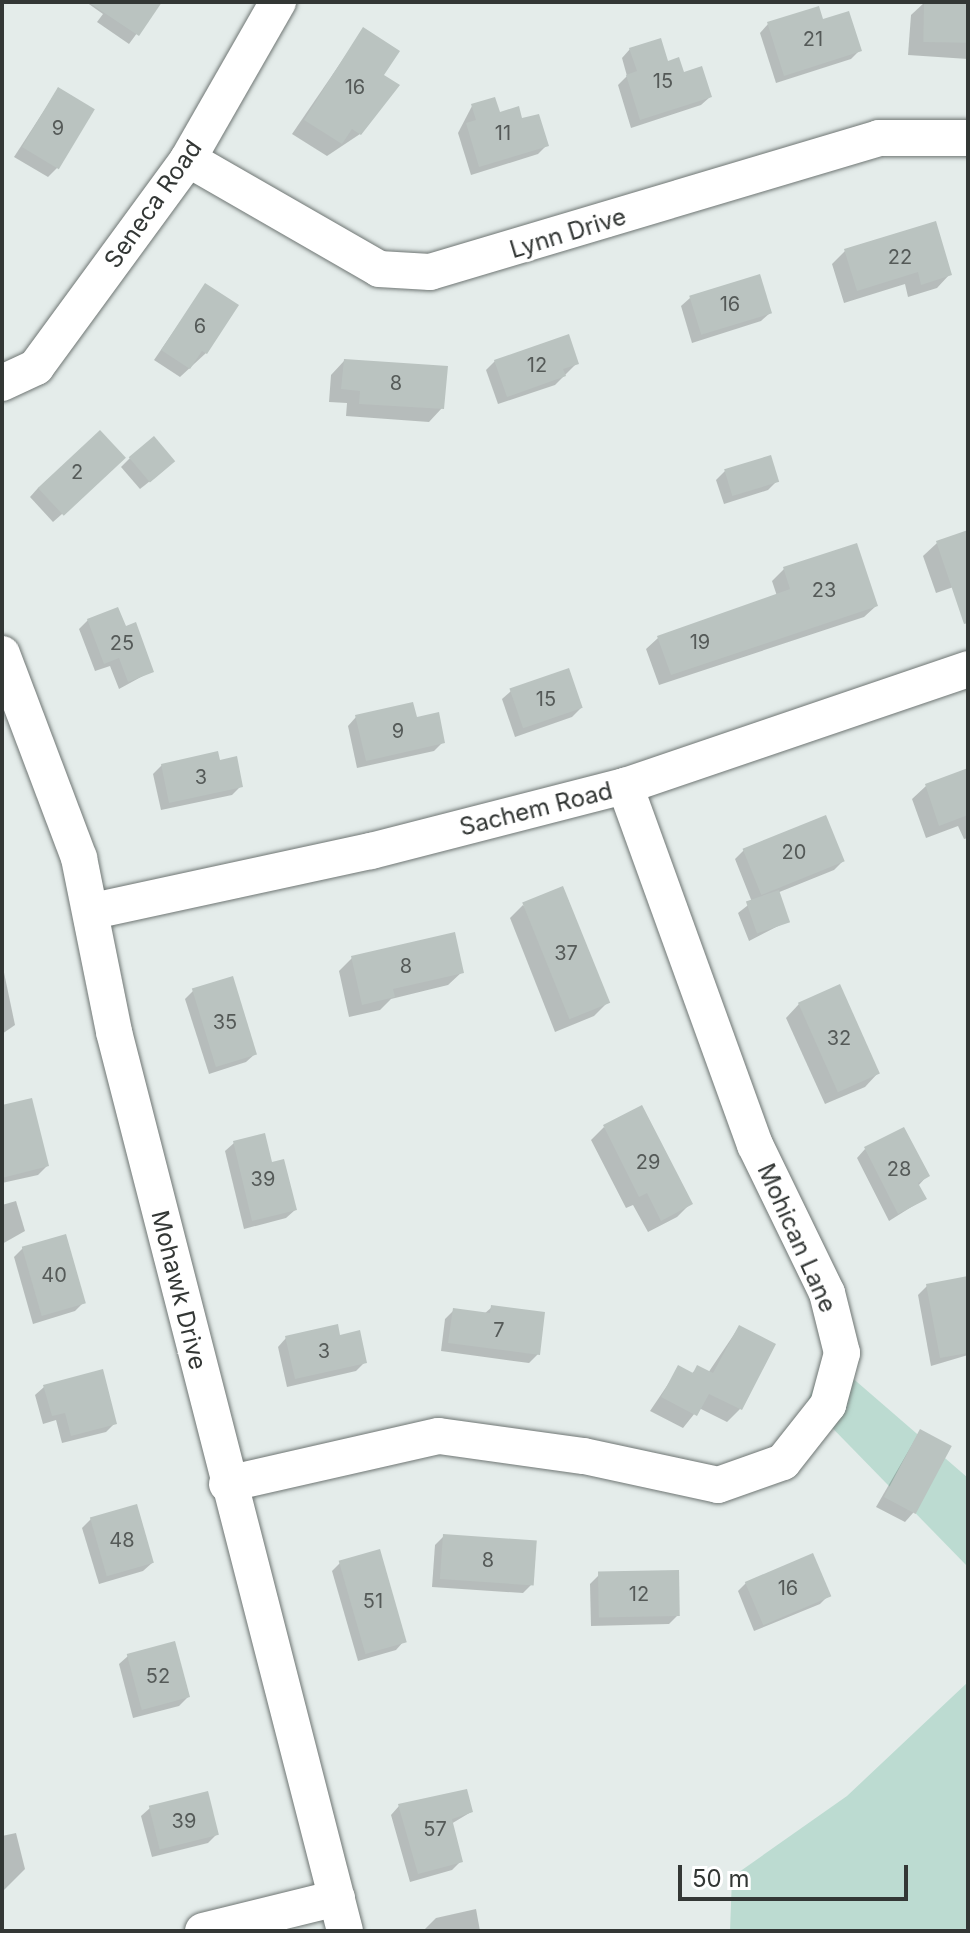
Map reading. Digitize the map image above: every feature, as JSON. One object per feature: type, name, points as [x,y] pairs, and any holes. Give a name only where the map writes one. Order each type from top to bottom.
[{"type":"street","name":"Seneca Road","points":[[2,383],[36,367],[188,159],[278,2]]},
{"type":"street","name":"Lynn Drive","points":[[188,159],[379,269],[430,272],[879,138],[968,138]]},
{"type":"street","name":"Mohawk Drive","points":[[2,654],[79,858],[93,911],[114,1032],[227,1484],[341,1915]]},
{"type":"street","name":"Sachem Road","points":[[93,911],[371,851],[625,786],[968,669]]},
{"type":"street","name":"Mohican Lane","points":[[227,1484],[439,1436],[584,1456],[718,1485],[783,1462],[828,1405],[842,1353],[827,1293],[755,1145],[625,786]]},
{"type":"street","points":[[203,1931],[341,1915]]},
{"type":"green space","points":[[827,1356],[968,1478],[968,1567],[807,1402]]},
{"type":"green space","points":[[968,1682],[968,1931],[730,1931],[732,1877],[847,1796]]},
{"type":"building","points":[[88,2],[162,2],[139,36]]},
{"type":"building","points":[[924,2],[968,3],[967,43],[923,42]]},
{"type":"building","points":[[819,6],[823,19],[849,11],[862,51],[784,76],[767,22]]},
{"type":"building","points":[[363,27],[400,51],[384,75],[400,85],[361,135],[352,129],[342,144],[304,120]]},
{"type":"building","points":[[661,38],[668,61],[679,57],[684,72],[702,66],[712,97],[640,120],[626,75],[637,71],[629,48]]},
{"type":"building","points":[[58,87],[95,109],[59,169],[22,147]]},
{"type":"building","points":[[495,97],[500,112],[519,106],[522,118],[539,114],[549,146],[479,167],[466,123],[476,120],[471,104]]},
{"type":"building","points":[[936,221],[952,275],[921,285],[918,272],[857,291],[844,249]]},
{"type":"building","points":[[760,274],[772,313],[701,335],[689,296]]},
{"type":"building","points":[[205,283],[239,305],[207,354],[202,351],[190,369],[161,350]]},
{"type":"building","points":[[569,334],[579,364],[563,369],[566,376],[507,397],[494,360]]},
{"type":"building","points":[[344,359],[448,366],[444,409],[359,404],[360,391],[341,389]]},
{"type":"building","points":[[100,430],[126,458],[64,516],[38,488]]},
{"type":"building","points":[[154,436],[175,461],[150,482],[129,457]]},
{"type":"building","points":[[771,455],[779,482],[732,496],[724,469]]},
{"type":"building","points":[[968,530],[968,623],[964,624],[936,541]]},
{"type":"building","points":[[857,543],[878,606],[671,675],[657,636],[790,589],[783,567]]},
{"type":"building","points":[[118,607],[126,626],[136,622],[154,672],[128,682],[119,658],[104,664],[87,619]]},
{"type":"building","points":[[569,668],[583,708],[523,728],[509,689]]},
{"type":"building","points":[[413,702],[417,717],[439,712],[445,743],[366,761],[355,715]]},
{"type":"building","points":[[218,751],[220,760],[237,756],[243,787],[169,803],[161,764]]},
{"type":"building","points":[[968,768],[968,815],[939,826],[925,784]]},
{"type":"building","points":[[826,815],[845,861],[761,895],[743,849]]},
{"type":"building","points":[[563,886],[610,1003],[569,1019],[522,902]]},
{"type":"building","points":[[779,890],[790,922],[757,934],[746,901]]},
{"type":"building","points":[[455,932],[464,973],[393,989],[395,997],[362,1005],[351,956]]},
{"type":"building","points":[[233,976],[257,1054],[216,1067],[192,989]]},
{"type":"building","points":[[840,984],[880,1074],[838,1092],[798,1003]]},
{"type":"building","points":[[32,1098],[49,1166],[2,1178],[2,1105]]},
{"type":"building","points":[[642,1105],[693,1204],[661,1221],[647,1193],[639,1197],[603,1125]]},
{"type":"building","points":[[904,1127],[930,1176],[918,1183],[927,1199],[898,1214],[864,1147]]},
{"type":"building","points":[[265,1133],[272,1162],[284,1159],[297,1210],[252,1221],[233,1141]]},
{"type":"building","points":[[66,1234],[86,1303],[42,1316],[22,1247]]},
{"type":"building","points":[[968,1276],[968,1353],[940,1358],[926,1284]]},
{"type":"building","points":[[491,1305],[545,1312],[540,1355],[448,1343],[453,1308],[490,1313]]},
{"type":"building","points":[[338,1324],[340,1335],[360,1330],[367,1363],[295,1379],[285,1336]]},
{"type":"building","points":[[739,1325],[776,1344],[742,1410],[709,1394],[697,1416],[661,1397],[678,1365],[693,1373],[697,1365],[713,1373]]},
{"type":"building","points":[[103,1369],[117,1424],[71,1436],[65,1413],[52,1416],[43,1385]]},
{"type":"building","points":[[920,1429],[952,1446],[916,1514],[884,1497]]},
{"type":"building","points":[[137,1504],[154,1563],[107,1576],[90,1518]]},
{"type":"building","points":[[443,1534],[537,1541],[534,1585],[440,1579]]},
{"type":"building","points":[[380,1549],[407,1642],[365,1654],[339,1561]]},
{"type":"building","points":[[813,1553],[831,1596],[763,1625],[745,1582]]},
{"type":"building","points":[[679,1570],[680,1616],[599,1617],[598,1571]]},
{"type":"building","points":[[175,1641],[190,1697],[142,1710],[127,1654]]},
{"type":"building","points":[[467,1789],[473,1812],[452,1819],[463,1862],[418,1874],[398,1804]]},
{"type":"building","points":[[208,1791],[219,1835],[160,1849],[149,1806]]}]
